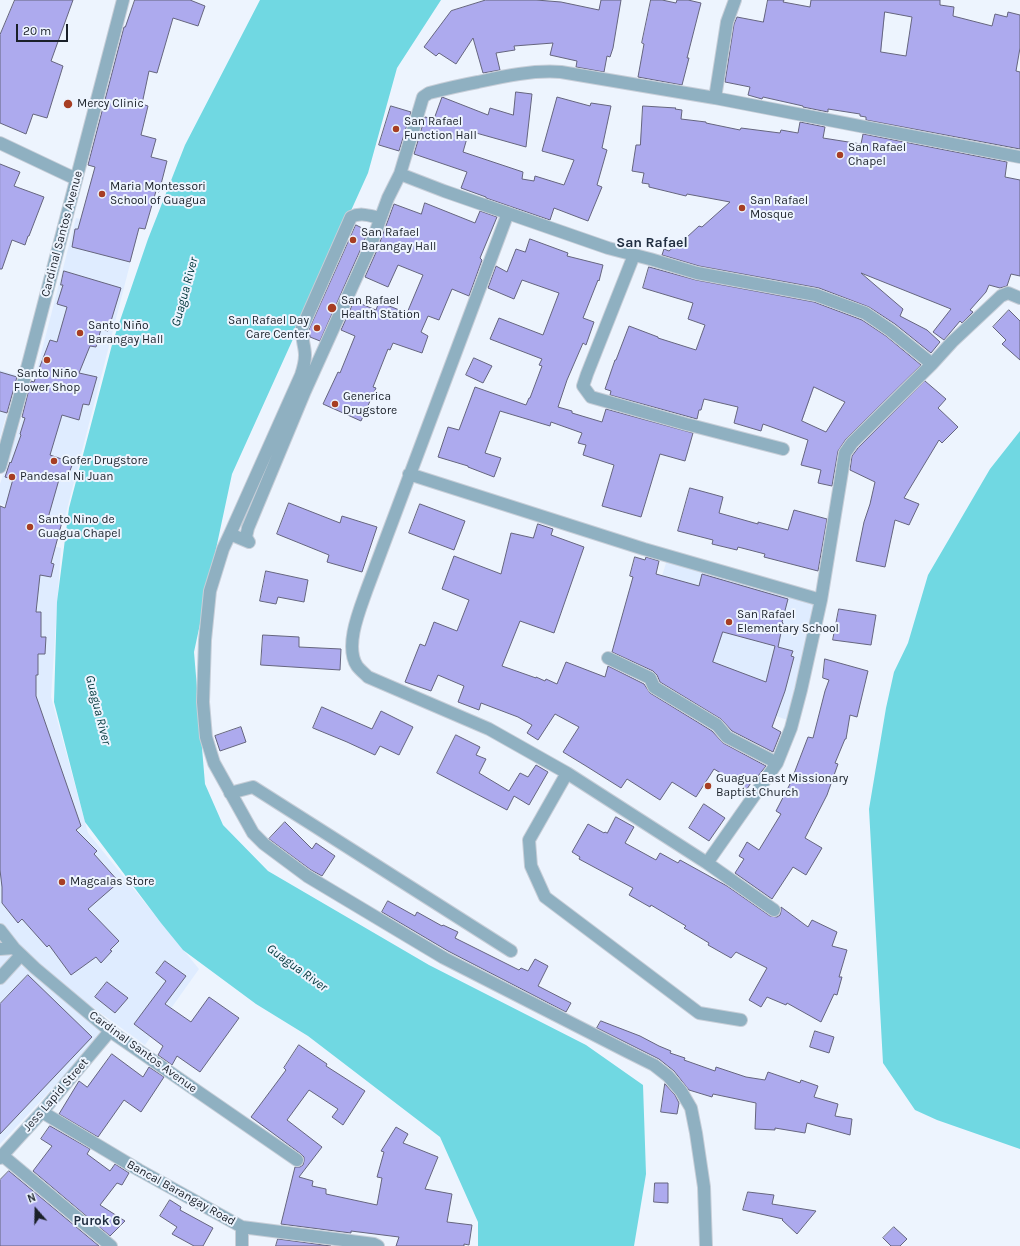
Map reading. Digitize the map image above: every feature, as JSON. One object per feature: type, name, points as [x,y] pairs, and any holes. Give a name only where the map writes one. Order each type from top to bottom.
[{"type":"street","name":"Cardinal Santos Avenue","points":[[0,467],[123,0]]},
{"type":"street","points":[[715,98],[727,22],[735,0]]},
{"type":"street","points":[[230,534],[249,542],[246,537],[248,528],[305,391],[370,247],[388,198],[400,174],[423,97],[429,93],[497,77],[532,72],[561,72],[715,98],[1020,157]]},
{"type":"street","points":[[0,143],[76,180]]},
{"type":"street","points":[[400,174],[444,191],[608,248],[698,273],[816,295],[865,313],[890,330],[932,364]]},
{"type":"street","points":[[508,213],[367,589],[354,628],[352,649],[357,666],[368,677],[489,729],[567,772],[707,863],[774,910]]},
{"type":"street","points":[[380,218],[362,214],[355,214],[351,217],[302,328],[301,335],[305,354],[304,367],[301,375],[223,549],[210,591],[205,640],[203,702],[206,737],[214,763],[253,833],[264,844],[308,876],[444,958],[654,1065],[668,1076],[681,1091],[691,1108],[704,1188],[706,1246]]},
{"type":"street","points":[[634,255],[586,374],[583,386],[587,392],[591,397],[686,424],[784,449]]},
{"type":"street","points":[[707,863],[777,763],[791,728],[821,600],[846,453],[852,443],[932,364],[952,342],[1001,296],[1020,287]]},
{"type":"street","points":[[1008,293],[1020,298]]},
{"type":"street","points":[[409,474],[658,553],[821,600]]},
{"type":"street","points":[[608,658],[650,678],[654,687],[717,725],[728,737],[777,763]]},
{"type":"street","points":[[567,772],[529,840],[531,866],[545,897],[699,1013],[741,1020]]},
{"type":"street","points":[[230,793],[253,787],[511,952]]},
{"type":"street","name":"Cardinal Santos Avenue","points":[[0,930],[35,968],[110,1031],[297,1160]]},
{"type":"street","points":[[0,949],[18,951],[0,978]]},
{"type":"street","name":"Jess Lapid Street","points":[[1,1157],[42,1112],[110,1031]]},
{"type":"street","name":"Bancal Barangay Road","points":[[42,1112],[139,1170],[242,1227],[374,1244],[378,1246]]},
{"type":"street","points":[[1,1157],[111,1246]]},
{"type":"street","points":[[242,1227],[242,1246]]},
{"type":"shaded area","points":[[76,218],[138,233],[64,521],[0,504],[0,484],[33,385]]},
{"type":"shaded area","points":[[0,370],[17,375],[0,438]]},
{"type":"shaded area","points":[[0,533],[61,548],[51,697],[88,833],[199,969],[145,1045],[34,965],[2,928],[0,923]]},
{"type":"shaded area","name":"San Rafael Elementary School","points":[[667,560],[815,603],[787,720],[715,693],[641,642]]},
{"type":"shaded area","points":[[0,944],[15,961],[108,1029],[0,1144]]},
{"type":"water","name":"Guagua River","points":[[260,0],[441,0],[397,68],[368,173],[232,474],[194,652],[205,784],[223,825],[268,871],[429,965],[586,1045],[643,1085],[646,1174],[634,1246],[478,1246],[478,1222],[440,1137],[308,1036],[256,1004],[183,950],[85,822],[54,702],[57,602],[69,508],[113,341],[148,239],[185,145]]},
{"type":"water","points":[[1020,431],[1020,1149],[937,1120],[915,1110],[883,1063],[869,809],[886,708],[894,672],[908,643],[928,575],[990,469]]},
{"type":"building","points":[[15,0],[73,0],[51,61],[63,66],[47,118],[33,114],[26,134],[0,123],[0,35]]},
{"type":"building","points":[[135,0],[190,0],[205,6],[198,26],[173,18],[157,73],[149,71],[142,104],[148,106],[141,135],[156,139],[151,157],[167,161],[159,192],[156,191],[145,229],[139,228],[130,262],[72,247],[75,229],[78,229],[95,167],[88,165],[124,27]]},
{"type":"building","points":[[486,0],[536,0],[561,2],[599,10],[601,0],[621,0],[613,48],[610,57],[607,56],[604,72],[576,67],[577,61],[550,55],[553,43],[514,46],[515,50],[496,53],[500,70],[483,73],[473,38],[456,64],[439,53],[436,56],[424,47],[451,11]]},
{"type":"building","points":[[651,0],[662,0],[676,3],[677,0],[688,0],[701,3],[687,58],[689,58],[682,85],[638,77],[644,44],[642,43]]},
{"type":"building","points":[[768,0],[784,0],[783,2],[810,7],[811,0],[940,0],[940,5],[954,7],[953,16],[992,26],[995,14],[1007,17],[1008,12],[1020,15],[1020,48],[1016,71],[1020,72],[1020,149],[866,120],[866,117],[860,116],[860,114],[828,109],[828,112],[748,95],[750,87],[725,82],[734,24],[737,17],[763,22]],"holes":[[[885,12],[912,17],[906,56],[881,52]]]},
{"type":"building","points":[[516,92],[532,94],[526,147],[469,131],[463,152],[523,172],[522,179],[534,181],[535,176],[564,185],[574,160],[542,151],[557,97],[590,106],[591,103],[611,106],[602,148],[607,150],[597,185],[602,187],[588,221],[554,208],[550,220],[486,198],[461,188],[467,172],[414,154],[425,117],[434,119],[442,97],[488,115],[490,108],[513,115]]},
{"type":"building","name":"San Rafael Function Hall","points":[[391,106],[411,112],[399,151],[379,145]]},
{"type":"building","points":[[643,106],[676,108],[675,109],[682,110],[681,119],[706,122],[740,130],[741,128],[780,133],[781,130],[798,133],[800,122],[825,127],[823,138],[861,144],[863,134],[1007,162],[1005,177],[1020,180],[1020,276],[1011,274],[1007,286],[1000,288],[989,285],[986,292],[970,310],[973,312],[962,323],[960,321],[944,340],[933,332],[951,309],[861,273],[903,309],[900,316],[927,330],[940,342],[931,353],[895,324],[869,307],[819,288],[699,266],[662,255],[664,249],[669,251],[699,226],[702,227],[730,202],[687,194],[686,196],[649,187],[649,184],[642,183],[644,173],[632,171],[636,145],[640,145]]},
{"type":"building","points":[[0,164],[20,172],[14,186],[44,197],[25,245],[12,240],[2,269],[0,269]]},
{"type":"building","points":[[425,203],[475,223],[480,211],[497,217],[480,258],[482,260],[469,296],[452,289],[439,320],[428,316],[421,332],[428,336],[422,353],[393,343],[390,350],[388,349],[373,387],[376,388],[361,421],[323,404],[338,372],[340,373],[355,336],[341,330],[354,301],[376,310],[379,302],[407,313],[423,275],[398,265],[388,287],[365,277],[394,204],[421,214]]},
{"type":"building","points":[[356,225],[368,231],[320,341],[310,337],[309,330]]},
{"type":"building","points":[[530,239],[568,253],[567,256],[603,265],[599,281],[598,280],[583,318],[594,322],[586,345],[583,343],[567,380],[558,407],[602,422],[606,409],[693,433],[685,461],[660,454],[641,517],[602,506],[614,465],[583,455],[586,445],[578,443],[582,433],[551,422],[550,426],[500,411],[485,453],[501,458],[494,477],[468,466],[438,457],[448,427],[459,430],[475,387],[526,405],[530,398],[542,366],[539,365],[542,359],[490,339],[499,318],[543,335],[559,293],[522,280],[514,299],[488,288],[496,266],[507,272],[516,249],[525,252]]},
{"type":"building","points":[[649,267],[696,280],[814,302],[862,320],[886,336],[921,365],[846,439],[838,451],[832,486],[818,483],[821,470],[801,465],[808,440],[763,424],[761,431],[734,423],[738,407],[704,399],[697,419],[610,395],[611,391],[605,389],[629,326],[658,338],[696,350],[705,325],[688,319],[693,303],[643,288]],"holes":[[[814,387],[845,402],[826,432],[802,421]]]},
{"type":"building","points":[[64,271],[121,288],[108,331],[101,329],[96,347],[90,346],[79,373],[97,377],[89,405],[83,404],[79,420],[62,415],[50,455],[73,463],[67,478],[60,476],[48,518],[62,522],[51,563],[54,564],[51,577],[40,575],[36,612],[41,612],[41,637],[46,637],[45,654],[38,654],[36,696],[81,826],[76,830],[97,851],[94,854],[119,882],[88,909],[119,941],[110,950],[112,951],[101,963],[96,957],[71,975],[49,945],[47,947],[22,919],[18,923],[2,903],[0,870],[0,506],[5,508],[13,479],[5,477],[21,435],[20,434],[25,418],[22,417],[31,381],[34,382],[50,340],[57,342],[67,307],[57,304],[63,285],[61,285]]},
{"type":"building","points":[[1009,310],[1020,321],[1020,360],[1002,344],[1006,340],[993,327]]},
{"type":"building","points":[[474,358],[492,366],[483,383],[466,375]]},
{"type":"building","points":[[0,372],[17,377],[7,413],[0,411]]},
{"type":"building","points":[[925,381],[946,399],[938,408],[958,427],[942,443],[939,440],[904,498],[919,504],[909,525],[895,520],[885,567],[856,561],[864,522],[875,482],[850,470],[852,456],[858,448]]},
{"type":"building","points":[[690,488],[723,497],[719,513],[758,524],[758,522],[788,530],[794,510],[827,519],[818,571],[764,557],[765,554],[738,547],[737,550],[712,544],[713,540],[678,531]]},
{"type":"building","points":[[289,503],[340,523],[342,516],[377,527],[362,572],[327,562],[329,555],[277,534]]},
{"type":"building","points":[[420,504],[465,521],[454,550],[409,533]]},
{"type":"building","points":[[538,524],[553,529],[551,535],[584,547],[554,633],[520,621],[502,666],[545,681],[546,679],[557,684],[566,662],[605,677],[608,666],[644,684],[650,693],[712,731],[723,743],[766,766],[758,776],[756,775],[747,789],[714,769],[696,797],[672,782],[660,800],[627,779],[621,788],[563,752],[579,727],[555,714],[538,740],[527,733],[532,725],[518,717],[481,703],[479,710],[458,702],[464,686],[438,675],[431,691],[405,682],[420,644],[425,646],[434,622],[457,631],[469,600],[442,589],[454,556],[501,574],[511,533],[533,538]]},
{"type":"building","name":"San Rafael Elementary School","points":[[635,557],[645,560],[646,557],[659,561],[656,574],[699,586],[702,574],[788,599],[778,647],[793,651],[791,656],[794,657],[785,691],[772,727],[781,732],[773,752],[732,731],[721,719],[660,682],[657,675],[653,671],[612,652],[633,577],[630,576]],"holes":[[[723,632],[775,646],[766,682],[713,662]]]},
{"type":"building","points":[[266,571],[308,580],[304,602],[278,597],[276,604],[260,601]]},
{"type":"building","points":[[839,609],[876,615],[871,645],[833,640]]},
{"type":"building","points":[[263,635],[299,637],[299,647],[341,649],[340,670],[261,665]]},
{"type":"building","points":[[825,659],[868,671],[857,717],[850,715],[846,739],[835,763],[838,764],[827,795],[805,838],[822,848],[806,875],[793,867],[772,899],[735,873],[744,859],[739,856],[747,842],[759,850],[781,814],[776,811],[790,784],[808,737],[813,738],[829,680],[823,678]]},
{"type":"building","points":[[322,707],[372,729],[381,711],[413,727],[399,755],[380,746],[375,755],[313,728]]},
{"type":"building","points":[[241,727],[246,742],[220,751],[215,736]]},
{"type":"building","points":[[456,735],[480,747],[476,755],[486,759],[479,773],[509,791],[520,773],[528,777],[536,765],[548,772],[529,805],[514,796],[507,810],[437,773]]},
{"type":"building","points":[[704,804],[725,818],[709,841],[689,828]]},
{"type":"building","points":[[616,817],[634,827],[625,843],[656,860],[660,853],[678,863],[680,860],[727,886],[770,916],[777,917],[780,915],[781,907],[808,927],[812,920],[837,932],[832,946],[847,950],[839,977],[842,977],[837,995],[834,994],[821,1022],[787,1003],[786,1005],[767,997],[761,1007],[749,1000],[767,968],[736,952],[731,958],[708,945],[709,943],[684,928],[686,926],[651,905],[650,907],[629,895],[633,888],[579,859],[580,857],[572,852],[588,824],[604,833],[607,833]]},
{"type":"building","points":[[285,822],[312,849],[316,843],[335,856],[322,876],[311,870],[269,839]]},
{"type":"building","points":[[388,901],[415,916],[417,912],[442,926],[443,925],[458,932],[455,938],[519,970],[521,968],[528,971],[535,959],[548,966],[538,986],[571,1003],[566,1012],[448,951],[382,912]]},
{"type":"building","points":[[165,961],[186,976],[165,1004],[191,1022],[209,997],[239,1018],[200,1072],[177,1056],[172,1065],[158,1055],[163,1046],[134,1024],[166,981],[156,973]]},
{"type":"building","points":[[28,975],[92,1037],[0,1134],[0,1004]]},
{"type":"building","points":[[107,982],[128,998],[115,1013],[95,997]]},
{"type":"building","points":[[601,1021],[640,1036],[671,1051],[670,1053],[685,1058],[684,1060],[715,1071],[716,1067],[746,1077],[765,1080],[768,1072],[800,1083],[801,1080],[818,1086],[814,1097],[838,1104],[835,1116],[852,1119],[850,1135],[807,1123],[805,1133],[775,1128],[775,1130],[755,1129],[756,1103],[713,1094],[712,1097],[689,1090],[674,1071],[659,1059],[597,1028]]},
{"type":"building","points":[[815,1031],[834,1037],[829,1053],[810,1047]]},
{"type":"building","points":[[299,1045],[327,1064],[326,1066],[365,1091],[343,1125],[332,1117],[338,1109],[309,1090],[287,1120],[322,1147],[299,1177],[313,1181],[312,1186],[326,1189],[326,1194],[377,1205],[382,1178],[377,1177],[384,1152],[381,1151],[396,1127],[408,1134],[403,1143],[438,1157],[425,1189],[452,1194],[447,1222],[472,1225],[469,1245],[396,1246],[399,1237],[351,1231],[351,1233],[281,1224],[295,1167],[300,1167],[303,1165],[304,1157],[251,1117],[286,1070],[284,1068]]},
{"type":"building","points":[[112,1054],[143,1077],[149,1067],[164,1077],[141,1112],[124,1100],[98,1137],[59,1114],[79,1081],[87,1087]]},
{"type":"building","points":[[665,1084],[675,1095],[679,1103],[677,1114],[661,1112]]},
{"type":"building","points":[[50,1126],[90,1149],[87,1154],[110,1171],[115,1164],[129,1173],[122,1185],[117,1183],[100,1205],[125,1221],[110,1236],[33,1171],[52,1146],[41,1139]]},
{"type":"building","points":[[9,1171],[99,1246],[0,1246],[0,1180]]},
{"type":"building","points":[[655,1183],[668,1183],[668,1203],[654,1202]]},
{"type":"building","points":[[748,1192],[774,1195],[772,1204],[816,1211],[797,1234],[782,1220],[783,1219],[743,1210]]},
{"type":"building","points":[[170,1200],[181,1207],[180,1210],[213,1228],[203,1246],[194,1246],[172,1234],[177,1227],[160,1216]]},
{"type":"building","points":[[894,1227],[907,1239],[900,1246],[891,1246],[883,1238]]},
{"type":"building","points":[[278,1239],[331,1246],[276,1246]]},
{"type":"place","name":"Mercy Clinic","points":[[68,104]]},
{"type":"place","name":"San Rafael Function Hall","points":[[396,129]]},
{"type":"place","name":"San Rafael Chapel","points":[[840,155]]},
{"type":"place","name":"Maria Montessori School of Guagua","points":[[102,194]]},
{"type":"place","name":"San Rafael Mosque","points":[[742,208]]},
{"type":"place","name":"San Rafael Barangay Hall","points":[[353,240]]},
{"type":"place","name":"San Rafael Health Station","points":[[332,308]]},
{"type":"place","name":"San Rafael Day Care Center","points":[[317,328]]},
{"type":"place","name":"Santo Niño Barangay Hall","points":[[80,333]]},
{"type":"place","name":"Santo Niño Flower Shop","points":[[47,360]]},
{"type":"place","name":"Generica Drugstore","points":[[335,404]]},
{"type":"place","name":"Gofer Drugstore","points":[[54,461]]},
{"type":"place","name":"Pandesal Ni Juan","points":[[12,477]]},
{"type":"place","name":"Santo Nino de Guagua Chapel","points":[[30,527]]},
{"type":"place","name":"San Rafael Elementary School","points":[[729,622]]},
{"type":"place","name":"Guagua East Missionary Baptist Church","points":[[708,786]]},
{"type":"place","name":"Magcalas Store","points":[[62,882]]},
{"type":"district","name":"San Rafael","points":[[652,243]]},
{"type":"district","name":"Purok 6","points":[[97,1221]]}]
